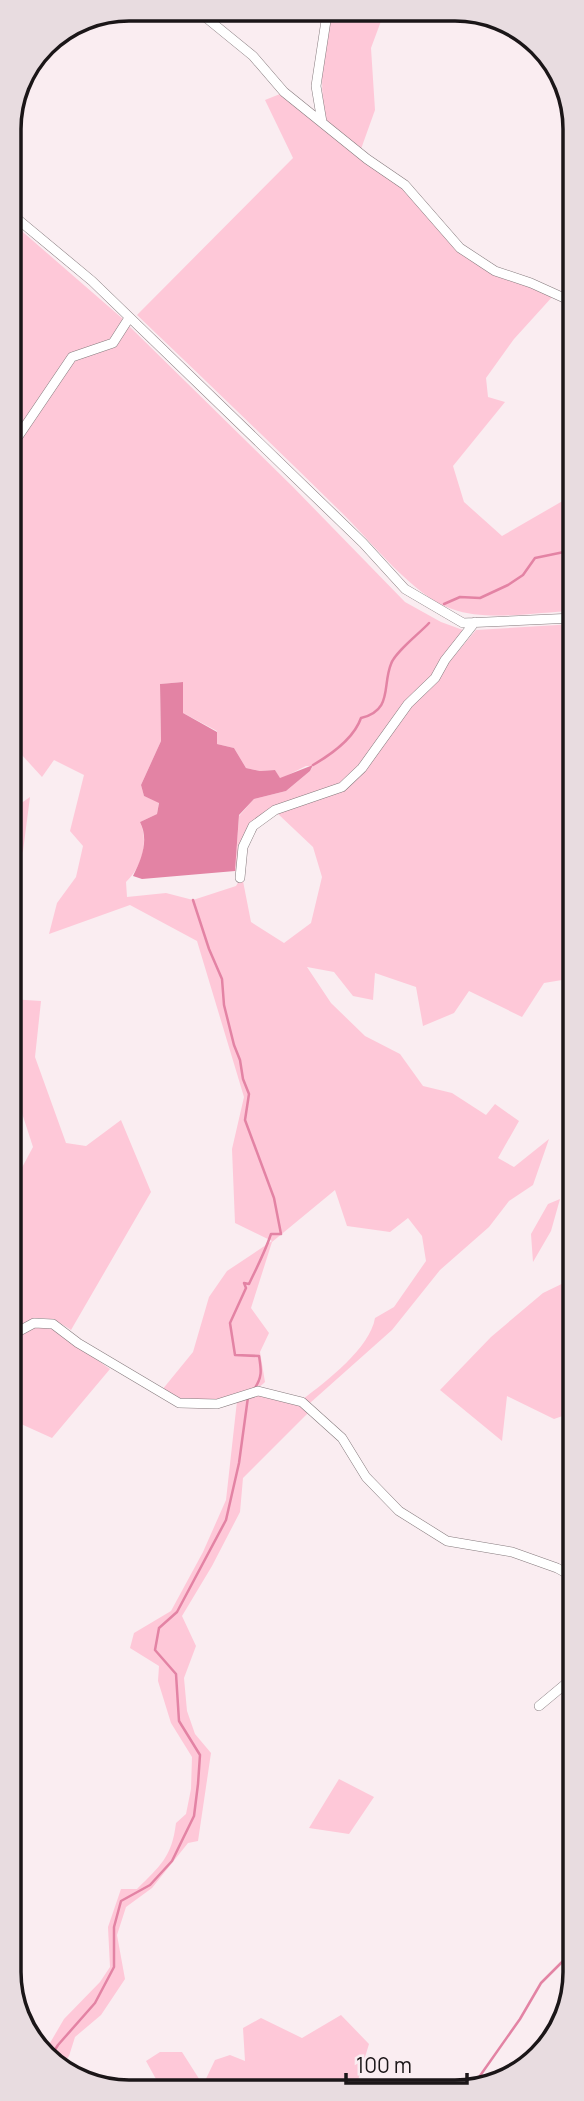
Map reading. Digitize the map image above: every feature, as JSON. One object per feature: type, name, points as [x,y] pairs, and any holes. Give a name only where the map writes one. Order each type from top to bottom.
[{"type":"street","points":[[210,21],[253,56],[284,92],[405,186],[460,248],[495,271],[563,297]]},
{"type":"street","points":[[322,122],[316,86],[326,21]]},
{"type":"street","points":[[21,222],[92,281],[363,544],[405,589],[463,623],[563,618]]},
{"type":"street","points":[[21,432],[72,357],[113,343],[129,318]]},
{"type":"street","points":[[240,878],[243,847],[253,826],[275,810],[342,787],[362,768],[408,705],[435,678],[445,660],[475,622]]},
{"type":"street","points":[[21,1330],[34,1323],[53,1325],[179,1403],[217,1404],[258,1391],[302,1402],[342,1438],[366,1477],[399,1511],[447,1541],[512,1552],[563,1571]]},
{"type":"street","points":[[539,1706],[563,1686]]},
{"type":"shaded area","points":[[329,21],[381,21],[371,48],[375,110],[361,149],[325,121],[322,80]]},
{"type":"shaded area","points":[[280,94],[406,191],[459,250],[553,296],[514,339],[486,378],[488,397],[505,402],[453,466],[464,502],[502,536],[563,501],[563,612],[512,615],[466,613],[438,603],[423,593],[137,315],[293,158],[265,100]]},
{"type":"shaded area","points":[[21,230],[123,319],[111,341],[68,355],[21,426]]},
{"type":"shaded area","points":[[129,326],[293,487],[405,602],[441,622],[463,630],[432,675],[400,707],[360,767],[340,786],[272,808],[251,824],[240,846],[239,871],[235,871],[239,816],[254,799],[286,791],[313,766],[306,766],[280,779],[275,770],[246,768],[234,748],[217,744],[217,731],[183,713],[183,682],[160,684],[161,741],[141,785],[144,796],[159,802],[157,814],[140,822],[144,846],[140,862],[126,882],[127,897],[166,893],[193,900],[236,886],[242,876],[251,922],[284,943],[311,923],[322,877],[313,847],[276,812],[343,790],[365,770],[387,735],[410,706],[439,680],[449,662],[476,630],[563,625],[563,980],[544,983],[522,1017],[469,991],[454,1013],[423,1026],[416,987],[375,973],[373,1000],[353,996],[334,972],[307,967],[331,1003],[365,1036],[400,1054],[423,1086],[452,1093],[486,1115],[495,1104],[519,1121],[498,1158],[514,1167],[549,1139],[533,1185],[509,1201],[489,1227],[440,1270],[392,1330],[310,1403],[303,1399],[356,1352],[365,1341],[375,1318],[394,1307],[426,1261],[422,1236],[408,1218],[390,1232],[347,1226],[335,1190],[272,1242],[251,1308],[269,1333],[260,1352],[265,1382],[248,1392],[210,1401],[186,1401],[162,1390],[193,1352],[209,1297],[227,1271],[272,1241],[235,1223],[232,1149],[244,1097],[197,941],[130,905],[49,934],[57,903],[76,877],[83,846],[70,831],[84,775],[54,760],[42,777],[21,754],[21,440],[74,361],[116,347]]},
{"type":"shaded area","points":[[183,682],[183,713],[217,732],[217,744],[234,748],[246,768],[275,770],[280,778],[313,765],[310,771],[286,791],[254,799],[239,815],[235,871],[142,879],[133,876],[143,849],[144,835],[140,822],[157,814],[159,803],[144,796],[141,785],[161,741],[160,684]]},
{"type":"shaded area","points":[[30,797],[21,855],[21,803]]},
{"type":"shaded area","points":[[21,1000],[41,1001],[35,1057],[66,1143],[86,1146],[121,1120],[151,1192],[71,1330],[41,1318],[21,1325],[21,1169],[33,1147],[21,1110]]},
{"type":"shaded area","points":[[560,1199],[551,1231],[533,1262],[531,1234],[548,1204]]},
{"type":"shaded area","points":[[563,1283],[563,1416],[554,1419],[507,1396],[502,1441],[440,1390],[491,1337],[543,1293]]},
{"type":"shaded area","points":[[34,1328],[52,1328],[110,1369],[52,1438],[21,1424],[21,1336]]},
{"type":"shaded area","points":[[258,1395],[299,1405],[308,1413],[243,1478],[240,1512],[182,1616],[196,1646],[184,1678],[187,1711],[195,1734],[211,1753],[198,1841],[188,1843],[152,1888],[126,1907],[117,1935],[125,1979],[101,2015],[75,2037],[66,2060],[49,2044],[64,2019],[100,1982],[110,1967],[108,1927],[121,1889],[137,1889],[152,1874],[168,1853],[176,1823],[186,1814],[191,1789],[192,1757],[171,1723],[158,1681],[159,1666],[130,1648],[134,1633],[171,1611],[203,1552],[226,1500],[237,1401]]},
{"type":"shaded area","points":[[339,1779],[374,1797],[349,1834],[309,1828]]},
{"type":"shaded area","points":[[341,2015],[369,2044],[358,2080],[205,2080],[215,2060],[230,2055],[245,2061],[243,2028],[261,2018],[302,2038]]},
{"type":"shaded area","points":[[160,2052],[182,2052],[200,2080],[156,2080],[146,2061]]},
{"type":"waterway","points":[[444,604],[460,597],[480,598],[523,575],[535,558],[563,552]]},
{"type":"waterway","points":[[313,765],[348,739],[361,718],[378,709],[385,696],[388,672],[393,659],[429,623]]},
{"type":"waterway","points":[[193,900],[222,979],[224,1005],[249,1094],[245,1120],[274,1198],[281,1234],[271,1234],[249,1284],[244,1283],[246,1288],[230,1323],[235,1355],[259,1356],[260,1377],[254,1389]]},
{"type":"waterway","points":[[55,2050],[95,2003],[114,1967],[114,1927],[121,1901],[150,1885],[172,1861],[194,1816],[200,1755],[179,1721],[176,1674],[155,1650],[159,1628],[177,1612],[226,1520],[239,1463],[248,1397]]},
{"type":"waterway","points":[[479,2077],[520,2019],[541,1983],[563,1961]]}]
